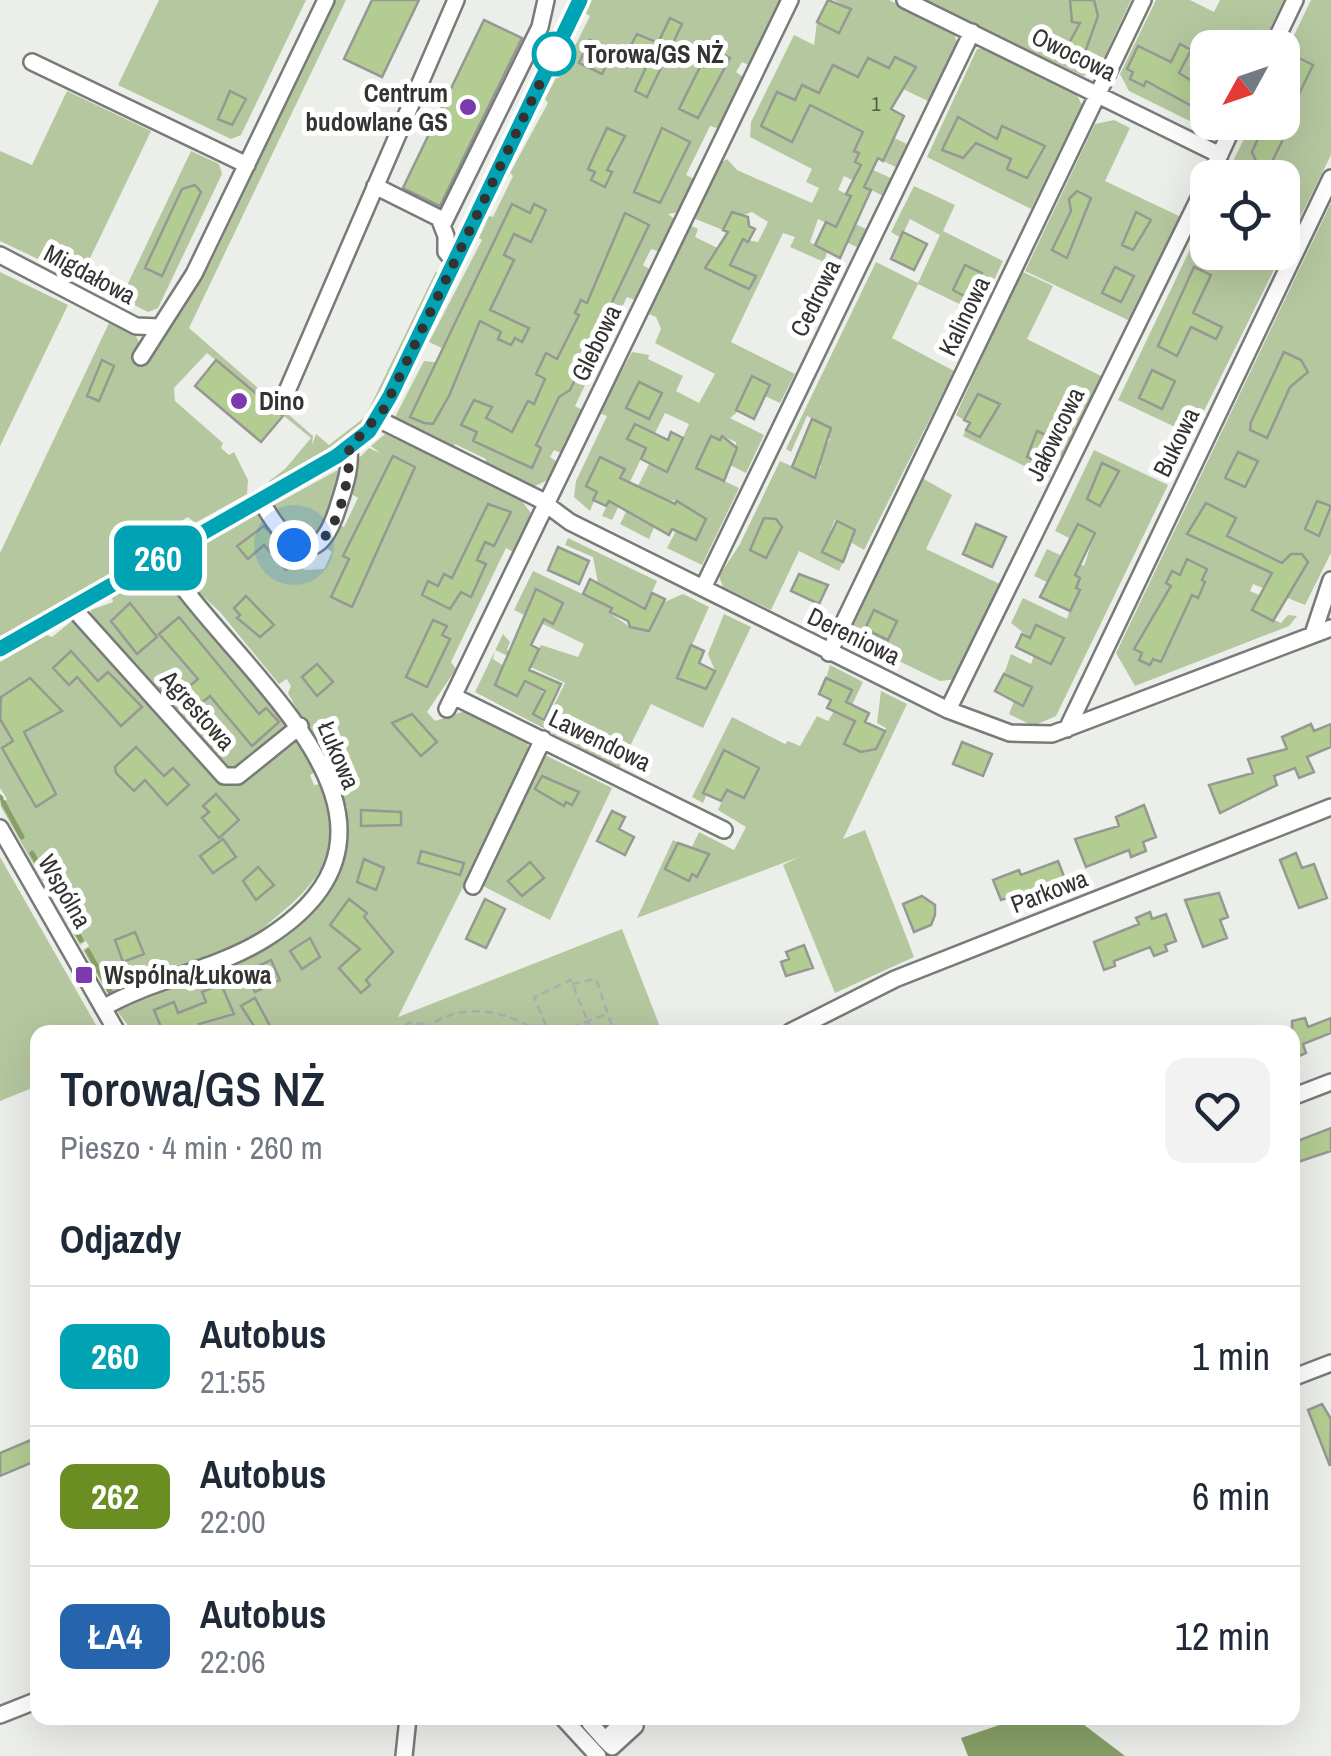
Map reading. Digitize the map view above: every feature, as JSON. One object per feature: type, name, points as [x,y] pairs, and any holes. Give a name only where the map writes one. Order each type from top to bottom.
[{"type":"street","points":[[141,357],[194,274],[306,34],[326,0]]},
{"type":"street","points":[[284,398],[456,0]]},
{"type":"street","points":[[455,262],[446,252],[443,224],[540,26],[546,0]]},
{"type":"street","points":[[0,649],[349,448],[378,419],[580,0]]},
{"type":"street","name":"Glebowa","points":[[450,702],[790,0]]},
{"type":"street","name":"Owocowa","points":[[905,0],[1220,155]]},
{"type":"street","name":"Kalinowa","points":[[829,653],[1143,0]]},
{"type":"street","points":[[1281,30],[1295,0]]},
{"type":"street","name":"Cedrowa","points":[[704,586],[972,32]]},
{"type":"street","points":[[32,62],[247,165]]},
{"type":"street","name":"Jałowcowa","points":[[1218,160],[1227,140]]},
{"type":"street","name":"Bukowa","points":[[1067,729],[1331,178]]},
{"type":"street","points":[[376,186],[432,213],[443,224]]},
{"type":"street","name":"Jałowcowa","points":[[948,710],[1190,216]]},
{"type":"street","name":"Migdałowa","points":[[0,255],[136,326],[159,327]]},
{"type":"street","points":[[344,259],[351,284]]},
{"type":"street","name":"Dereniowa","points":[[378,419],[829,653],[948,710],[1026,736],[1067,729],[1331,628]]},
{"type":"street","points":[[260,499],[294,545],[308,549],[318,546],[333,526],[351,463],[349,448]]},
{"type":"street","name":"Łukowa","points":[[103,1008],[254,945],[286,923],[317,890],[334,856],[338,829],[328,785],[300,726],[162,556]]},
{"type":"street","points":[[1313,634],[1331,580]]},
{"type":"street","name":"Agrestowa","points":[[72,607],[224,776],[238,776],[300,726]]},
{"type":"street","name":"Lawendowa","points":[[450,702],[543,739],[724,830]]},
{"type":"street","points":[[473,886],[543,739]]},
{"type":"street","name":"Parkowa","points":[[804,1025],[895,978],[1331,807]]},
{"type":"street","name":"Wspólna","points":[[0,828],[113,1025]]},
{"type":"street","points":[[1300,1094],[1331,1082]]},
{"type":"street","points":[[1300,1375],[1331,1363]]},
{"type":"street","points":[[0,1715],[30,1703]]},
{"type":"street","points":[[404,1756],[407,1725]]},
{"type":"street","points":[[588,1725],[604,1740],[621,1725]]},
{"type":"street","points":[[588,1725],[598,1756]]},
{"type":"path","points":[[572,984],[596,979],[612,1025]]},
{"type":"path","points":[[546,1025],[534,997],[571,980],[589,1025]]},
{"type":"path","points":[[429,1025],[444,1014],[468,1010],[513,1017],[526,1025]]},
{"type":"path","points":[[578,1025],[609,1012]]},
{"type":"shaded area","points":[[159,0],[306,0],[241,135],[231,139],[118,85]]},
{"type":"shaded area","points":[[336,0],[346,0],[189,328],[313,436],[312,445],[316,434],[329,445],[365,417],[436,271],[439,278],[362,427],[275,483],[268,482],[285,469],[311,438],[207,353],[174,388],[175,401],[223,443],[221,448],[229,455],[234,452],[248,480],[247,494],[195,523],[188,517],[178,523],[180,532],[174,541],[5,638],[0,635],[0,553],[109,323],[136,336],[141,346],[211,262]]},
{"type":"shaded area","points":[[592,0],[783,0],[751,66],[742,62],[736,72],[745,78],[720,129],[710,126],[686,175],[696,180],[680,212],[668,214],[676,220],[661,252],[651,249],[643,265],[652,271],[637,301],[627,297],[575,406],[584,411],[563,454],[554,450],[550,457],[559,463],[550,479],[533,487],[486,465],[486,459],[455,444],[452,448],[395,417],[424,361],[453,364],[457,355],[429,342],[548,103],[545,99],[556,78],[560,78],[557,76],[566,55],[570,56],[590,16],[585,13]]},
{"type":"shaded area","points":[[834,0],[889,0],[953,31],[959,48],[928,101],[872,74],[855,109],[857,77],[833,65],[826,77],[849,117],[907,144],[896,167],[883,161],[888,149],[854,151],[859,153],[855,162],[891,178],[883,196],[844,176],[838,190],[851,196],[841,217],[866,229],[857,247],[844,241],[847,233],[818,219],[810,242],[827,252],[824,262],[790,247],[795,237],[783,233],[731,342],[795,374],[780,403],[765,396],[770,385],[730,418],[764,435],[746,473],[726,463],[736,442],[722,436],[697,468],[739,488],[702,565],[667,548],[676,531],[696,540],[706,520],[677,501],[666,500],[649,539],[620,524],[627,510],[639,520],[652,493],[638,486],[655,452],[673,460],[689,424],[665,413],[653,437],[633,427],[627,439],[646,448],[612,520],[602,516],[624,468],[600,457],[586,486],[598,492],[590,511],[574,497],[576,481],[607,416],[599,413],[632,352],[649,355],[648,359],[683,376],[676,391],[699,403],[715,374],[655,343],[661,329],[656,317],[647,313],[689,225],[698,229],[695,237],[726,252],[743,239],[758,242],[768,222],[752,212],[741,216],[732,212],[723,230],[693,218],[721,163],[727,159],[737,170],[812,203],[819,188],[806,182],[812,169],[750,137],[751,122],[794,35],[814,45],[817,22],[851,9]]},
{"type":"shaded area","points":[[923,0],[1131,0],[1097,73],[1083,76]]},
{"type":"shaded area","points":[[1156,0],[1190,0],[1214,12],[1220,0],[1284,0],[1269,30],[1190,30],[1190,121],[1129,91],[1120,74]]},
{"type":"shaded area","points":[[1311,0],[1331,0],[1331,155],[1300,217],[1300,160],[1234,160],[1244,140],[1300,140],[1300,30],[1297,30]]},
{"type":"shaded area","points":[[984,48],[1075,91],[1082,105],[1031,209],[927,157],[977,49]]},
{"type":"shaded area","points":[[67,91],[151,131],[80,279],[0,241],[0,151],[32,165]]},
{"type":"shaded area","points":[[1114,120],[1130,128],[1105,181],[1181,217],[1130,321],[1025,271],[1095,124]]},
{"type":"shaded area","points":[[191,151],[219,164],[222,174],[158,308],[148,312],[121,298]]},
{"type":"shaded area","points":[[914,186],[955,205],[943,231],[1003,261],[994,280],[976,285],[982,273],[965,266],[953,290],[981,306],[978,313],[918,284],[892,338],[954,371],[864,550],[852,543],[854,529],[835,520],[831,529],[843,562],[839,571],[799,551],[771,610],[723,587],[719,576],[740,544],[780,461],[816,477],[821,466],[815,463],[830,439],[826,437],[830,427],[807,416],[791,452],[786,449],[876,262],[918,283],[940,235],[910,219],[901,238],[891,232]]},
{"type":"shaded area","points":[[1331,203],[1331,553],[1305,605],[1253,584],[1250,591],[1259,595],[1252,610],[1281,623],[1288,615],[1297,616],[1289,626],[1135,686],[1116,653]]},
{"type":"shaded area","points":[[1190,250],[1190,270],[1274,270],[1192,435],[1118,400]]},
{"type":"shaded area","points":[[1021,271],[1053,286],[1027,339],[1103,377],[1063,458],[1056,455],[1046,465],[1052,471],[1049,478],[963,436],[969,423],[956,415]]},
{"type":"shaded area","points":[[0,272],[68,305],[0,446]]},
{"type":"shaded area","points":[[385,434],[519,497],[533,516],[515,553],[506,548],[451,662],[456,669],[427,712],[435,721],[468,710],[527,741],[529,755],[398,1017],[622,929],[659,1025],[128,1025],[117,1011],[274,944],[309,917],[334,881],[344,840],[349,840],[343,810],[348,808],[338,799],[327,755],[322,756],[288,693],[291,686],[287,679],[279,684],[220,612],[182,577],[179,559],[258,514],[304,570],[324,569],[332,552],[326,548],[339,525],[344,527],[358,498],[348,492],[359,458],[369,448],[380,453],[371,446]]},
{"type":"shaded area","points":[[1094,450],[1168,485],[1056,716],[1033,726],[1009,714],[1014,701],[1023,705],[1032,687],[1004,674],[1011,654],[1031,664],[1034,656],[1030,638],[1011,623],[1023,598],[1067,619],[1080,578],[1074,575],[1051,584],[1034,576],[1047,549],[1084,566],[1095,532],[1078,525],[1071,539],[1055,531]]},
{"type":"shaded area","points":[[347,465],[338,489],[331,495],[331,514],[320,532],[297,533],[277,516],[274,505]]},
{"type":"shaded area","points":[[922,478],[952,495],[926,549],[1004,586],[958,679],[940,681],[860,642],[853,626]]},
{"type":"shaded area","points":[[568,538],[657,581],[644,609],[617,597],[610,613],[630,627],[649,631],[662,603],[683,594],[709,607],[678,677],[706,689],[715,671],[708,654],[724,614],[751,627],[703,728],[651,704],[619,768],[475,692],[495,651],[493,659],[541,689],[543,694],[534,714],[545,723],[565,683],[495,650],[503,634],[510,642],[507,650],[532,662],[541,645],[578,657],[584,644],[514,610],[533,571],[604,604],[611,590],[598,583],[593,557],[565,545]]},
{"type":"shaded area","points":[[160,570],[289,725],[238,770],[229,772],[90,617],[91,610],[113,602],[112,598]]},
{"type":"shaded area","points":[[73,620],[220,783],[243,783],[295,736],[316,772],[310,775],[314,785],[321,784],[328,810],[328,852],[321,868],[311,884],[262,929],[264,933],[110,998],[83,950],[89,946],[86,941],[80,945],[62,914],[68,910],[51,880],[43,881],[0,805],[7,799],[0,788],[0,662],[47,635],[52,637]]},
{"type":"shaded area","points":[[830,665],[863,682],[852,705],[861,709],[844,744],[861,752],[876,749],[886,728],[877,723],[881,691],[907,704],[843,839],[865,830],[914,957],[835,993],[783,865],[799,857],[637,918],[673,840],[691,849],[699,832],[734,850],[746,827],[718,810],[727,790],[744,798],[758,767],[724,751],[703,803],[692,797],[732,717],[785,744],[788,741],[800,746],[817,716],[828,721],[834,711],[841,713],[851,691],[826,678]]},
{"type":"shaded area","points":[[545,755],[612,788],[550,920],[481,885]]},
{"type":"shaded area","points":[[0,857],[96,1025],[30,1025],[30,1089],[0,1101]]},
{"type":"shaded area","points":[[999,1725],[1084,1725],[1125,1756],[968,1756],[961,1738]]},
{"type":"building","points":[[372,0],[419,0],[382,77],[344,59]]},
{"type":"building","points":[[828,0],[851,9],[839,33],[817,22]]},
{"type":"building","points":[[1070,0],[1094,0],[1098,16],[1084,55],[1067,47],[1080,23],[1072,22]]},
{"type":"building","points":[[670,18],[682,24],[647,97],[635,91],[650,59],[629,49],[637,34],[658,43]]},
{"type":"building","points":[[484,20],[522,38],[440,206],[403,188]]},
{"type":"building","points":[[590,40],[613,50],[602,74],[579,63]]},
{"type":"building","points":[[1180,44],[1190,49],[1179,73],[1190,80],[1190,105],[1146,81],[1144,86],[1130,79],[1133,72],[1127,69],[1138,46],[1171,62]]},
{"type":"building","points":[[710,47],[730,58],[698,118],[679,109]]},
{"type":"building","points":[[895,57],[916,67],[891,109],[904,116],[883,161],[878,158],[864,187],[871,190],[840,258],[815,245],[826,222],[836,227],[851,196],[846,194],[861,165],[855,162],[859,153],[854,151],[863,132],[810,105],[792,142],[761,126],[777,92],[795,100],[802,85],[819,93],[833,65],[858,77],[868,58],[889,68]]},
{"type":"building","points":[[1300,58],[1313,65],[1300,92]]},
{"type":"building","points":[[230,91],[246,99],[232,125],[218,119]]},
{"type":"building","points":[[958,117],[997,139],[1002,126],[1045,146],[1027,178],[1007,169],[1011,159],[976,143],[963,158],[942,150]]},
{"type":"building","points":[[607,128],[625,136],[607,170],[612,172],[605,187],[591,180],[595,172],[588,169]]},
{"type":"building","points":[[662,128],[690,142],[660,203],[634,192]]},
{"type":"building","points":[[1257,140],[1283,140],[1273,160],[1256,160],[1252,152]]},
{"type":"building","points":[[195,185],[201,192],[162,276],[145,268],[182,189]]},
{"type":"building","points":[[1077,191],[1091,198],[1067,258],[1052,250],[1071,211],[1069,199]]},
{"type":"building","points":[[512,204],[530,213],[534,204],[546,210],[531,242],[514,234],[504,255],[514,260],[490,310],[529,328],[522,342],[515,338],[511,345],[498,339],[501,332],[480,321],[433,424],[410,417]]},
{"type":"building","points":[[732,212],[748,217],[749,226],[755,229],[748,242],[743,239],[730,265],[756,276],[749,289],[705,268],[728,232],[723,230]]},
{"type":"building","points":[[1136,212],[1151,220],[1133,250],[1122,245]]},
{"type":"building","points":[[625,213],[649,225],[570,390],[559,397],[536,445],[541,448],[532,468],[473,441],[477,432],[461,425],[474,400],[492,407],[486,418],[512,432],[528,401],[534,404],[545,379],[536,374],[546,353],[557,359],[579,315],[575,313],[581,300],[587,303]]},
{"type":"building","points":[[903,232],[927,244],[914,270],[891,259]]},
{"type":"building","points":[[965,265],[982,273],[970,299],[953,290]]},
{"type":"building","points":[[1115,267],[1134,276],[1121,302],[1102,293]]},
{"type":"building","points":[[1193,270],[1211,275],[1193,313],[1222,327],[1216,339],[1191,327],[1177,356],[1158,346]]},
{"type":"building","points":[[1284,352],[1301,360],[1308,372],[1290,387],[1267,438],[1250,430],[1251,422]]},
{"type":"building","points":[[102,360],[114,366],[99,401],[87,396]]},
{"type":"building","name":"Dino","points":[[216,360],[283,416],[261,442],[195,386]]},
{"type":"building","points":[[1152,370],[1175,381],[1162,409],[1139,398]]},
{"type":"building","points":[[752,376],[770,385],[754,419],[736,410]]},
{"type":"building","points":[[639,382],[662,393],[649,419],[626,408]]},
{"type":"building","points":[[978,394],[1000,404],[980,437],[966,430],[970,423],[964,420]]},
{"type":"building","points":[[812,419],[831,428],[815,478],[792,467]]},
{"type":"building","points":[[635,424],[668,440],[671,432],[683,438],[667,472],[641,459],[646,448],[627,439]]},
{"type":"building","points":[[1037,431],[1057,440],[1045,466],[1027,457]]},
{"type":"building","points":[[711,436],[720,440],[722,436],[737,448],[724,481],[696,468]]},
{"type":"building","points":[[1238,452],[1258,461],[1245,487],[1225,478]]},
{"type":"building","points":[[393,456],[415,467],[352,607],[331,597],[349,559],[343,556]]},
{"type":"building","points":[[600,457],[625,469],[620,478],[675,504],[677,501],[706,519],[696,540],[672,529],[669,535],[609,501],[606,506],[593,500],[597,492],[586,486]]},
{"type":"building","points":[[1102,463],[1119,471],[1100,506],[1087,499]]},
{"type":"building","points":[[1317,501],[1331,506],[1319,536],[1305,529]]},
{"type":"building","points":[[1206,503],[1236,518],[1227,536],[1282,563],[1291,554],[1302,554],[1308,562],[1273,621],[1252,610],[1272,573],[1187,534]]},
{"type":"building","points":[[488,504],[511,512],[494,546],[485,542],[477,560],[486,564],[471,597],[461,592],[450,609],[422,595],[428,581],[438,586],[444,574],[452,578]]},
{"type":"building","points":[[764,518],[776,519],[782,527],[766,558],[750,550]]},
{"type":"building","points":[[837,521],[855,530],[843,562],[822,552]]},
{"type":"building","points":[[976,524],[1006,537],[992,567],[963,554]]},
{"type":"building","points":[[1078,524],[1095,533],[1075,575],[1080,578],[1076,588],[1080,590],[1070,611],[1040,597]]},
{"type":"building","points":[[264,526],[296,561],[286,570],[264,545],[248,559],[237,546]]},
{"type":"building","points":[[558,547],[589,561],[579,584],[548,570]]},
{"type":"building","points":[[1187,559],[1207,569],[1202,580],[1205,582],[1198,598],[1192,595],[1161,662],[1153,659],[1150,665],[1139,660],[1142,653],[1134,649],[1171,586],[1166,583],[1172,571],[1180,575]]},
{"type":"building","points":[[799,574],[828,585],[819,604],[791,591]]},
{"type":"building","points":[[590,579],[645,609],[652,593],[665,599],[649,631],[630,627],[628,621],[610,612],[612,608],[583,594]]},
{"type":"building","points":[[536,589],[563,603],[553,624],[544,619],[531,645],[539,649],[529,670],[561,684],[544,720],[533,714],[545,691],[525,681],[517,696],[495,685]]},
{"type":"building","points":[[246,596],[274,625],[260,637],[237,618],[240,615],[234,608]]},
{"type":"building","points":[[130,603],[157,637],[137,654],[111,621]]},
{"type":"building","points":[[874,610],[897,621],[888,640],[865,629]]},
{"type":"building","points":[[179,617],[259,714],[266,708],[279,722],[252,746],[210,696],[187,715],[161,689],[169,681],[180,694],[198,679],[159,634]]},
{"type":"building","points":[[433,620],[447,626],[442,635],[450,639],[427,687],[406,677]]},
{"type":"building","points":[[1036,625],[1064,638],[1051,664],[1016,647],[1022,634],[1030,638]]},
{"type":"building","points":[[691,645],[704,651],[699,663],[715,671],[706,689],[677,678]]},
{"type":"building","points":[[71,651],[98,681],[108,672],[142,707],[121,726],[77,677],[69,685],[53,668]]},
{"type":"building","points":[[317,664],[333,682],[317,696],[302,677]]},
{"type":"building","points":[[1004,674],[1032,687],[1023,706],[995,691]]},
{"type":"building","points":[[30,678],[62,711],[24,732],[56,794],[36,807],[2,748],[13,741],[0,719],[1,697]]},
{"type":"building","points":[[826,678],[852,690],[846,702],[869,713],[865,722],[885,731],[876,749],[861,752],[844,744],[855,721],[827,708],[831,700],[819,694]]},
{"type":"building","points":[[412,714],[437,742],[421,756],[392,723]]},
{"type":"building","points":[[1311,724],[1314,731],[1331,724],[1331,747],[1307,757],[1314,772],[1299,778],[1295,768],[1274,776],[1277,785],[1220,813],[1209,785],[1253,773],[1248,759],[1287,749],[1282,737]]},
{"type":"building","points":[[962,742],[992,754],[983,776],[953,764]]},
{"type":"building","points":[[136,747],[164,776],[173,768],[189,785],[167,805],[145,780],[134,791],[116,773],[115,767]]},
{"type":"building","points":[[724,750],[759,768],[744,798],[727,790],[721,801],[703,793]]},
{"type":"building","points":[[542,776],[579,792],[572,805],[566,802],[564,806],[535,789]]},
{"type":"building","points":[[216,794],[239,820],[219,838],[202,818],[209,812],[203,806]]},
{"type":"building","points":[[1144,805],[1156,837],[1143,842],[1146,851],[1131,857],[1129,850],[1086,867],[1075,839],[1119,826],[1116,817]]},
{"type":"building","points":[[361,810],[401,812],[401,825],[361,826]]},
{"type":"building","points":[[612,811],[625,817],[619,829],[634,837],[625,855],[597,841]]},
{"type":"building","points":[[223,839],[236,857],[213,873],[200,856]]},
{"type":"building","points":[[678,843],[709,854],[697,877],[692,874],[689,881],[665,869]]},
{"type":"building","points":[[421,851],[464,863],[460,875],[418,863]]},
{"type":"building","points":[[1296,853],[1302,868],[1314,864],[1327,898],[1299,908],[1280,860]]},
{"type":"building","points":[[364,859],[384,868],[376,890],[357,882]]},
{"type":"building","points":[[1058,861],[1065,879],[1001,900],[993,880],[1019,870],[1021,875]]},
{"type":"building","points":[[530,862],[544,878],[522,896],[508,881]]},
{"type":"building","points":[[258,867],[274,885],[256,900],[243,881]]},
{"type":"building","points":[[1219,893],[1228,917],[1220,920],[1227,938],[1203,947],[1185,900]]},
{"type":"building","points":[[922,896],[935,905],[935,915],[931,925],[914,932],[903,904]]},
{"type":"building","points":[[349,899],[367,913],[364,917],[393,952],[366,980],[370,985],[361,993],[339,968],[360,949],[330,925]]},
{"type":"building","points":[[485,899],[505,909],[486,948],[466,939]]},
{"type":"building","points":[[1150,912],[1152,919],[1166,914],[1176,941],[1165,945],[1167,951],[1154,956],[1150,947],[1114,961],[1115,966],[1104,970],[1094,942],[1139,924],[1136,918]]},
{"type":"building","points":[[135,932],[144,954],[123,962],[115,940]]},
{"type":"building","points":[[310,938],[320,957],[302,969],[290,951]]},
{"type":"building","points":[[804,945],[813,968],[786,976],[781,962],[789,959],[786,952]]},
{"type":"building","points":[[271,960],[280,980],[255,992],[245,972]]},
{"type":"building","points":[[221,984],[234,1014],[199,1025],[160,1025],[154,1010],[174,1002],[178,1013],[206,1002],[202,992]]},
{"type":"building","points":[[255,998],[269,1025],[253,1025],[241,1006]]},
{"type":"building","points":[[1305,1018],[1308,1027],[1331,1018],[1331,1033],[1303,1044],[1306,1053],[1300,1056],[1300,1025],[1292,1025],[1292,1021]]},
{"type":"building","points":[[1331,1128],[1331,1151],[1300,1161],[1300,1140]]},
{"type":"building","points":[[1322,1404],[1331,1419],[1330,1466],[1308,1410]]},
{"type":"building","points":[[30,1440],[30,1463],[0,1476],[0,1453]]},
{"type":"waterway","points":[[3,802],[22,837]]},
{"type":"waterway","points":[[32,853],[44,875]]},
{"type":"waterway","points":[[66,912],[81,940]]},
{"type":"waterway","points":[[88,951],[111,993]]},
{"type":"bus line","name":"260","points":[[0,649],[337,456],[369,431],[390,396],[580,0]]},
{"type":"place","name":"Torowa/GS NŻ","points":[[554,54]]},
{"type":"place","name":"Centrum budowlane GS","points":[[468,107]]},
{"type":"place","name":"Dino","points":[[239,401]]},
{"type":"place","name":"Wspólna/Łukowa","points":[[84,975]]},
{"type":"route","points":[[294,545],[308,549],[318,546],[333,526],[351,463],[349,448],[363,438],[384,409],[554,54]]}]
